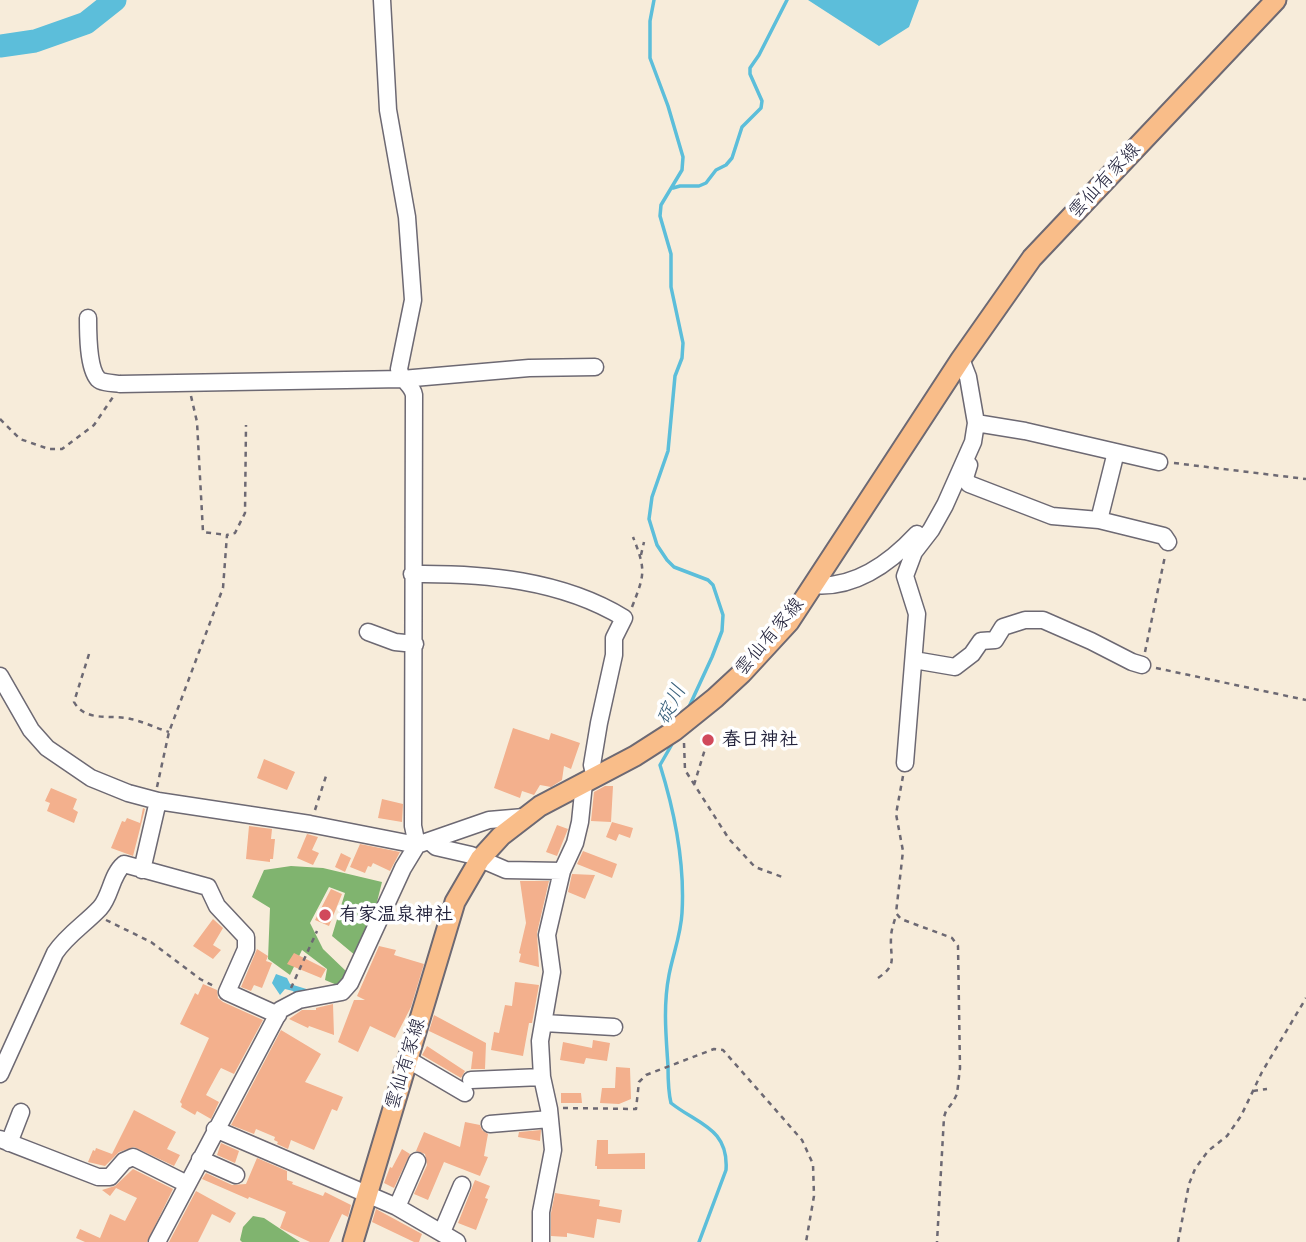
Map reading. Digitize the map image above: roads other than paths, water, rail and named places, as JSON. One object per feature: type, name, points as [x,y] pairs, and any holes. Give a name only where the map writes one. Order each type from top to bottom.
[{"type":"main road","name":"雲仙有家線","points":[[353,1242],[456,902],[480,859],[501,836],[524,817],[635,756],[674,731],[742,673],[779,632],[813,585],[961,359],[1032,258],[1276,0]]},
{"type":"street","points":[[382,0],[388,110],[407,217],[413,300],[400,369],[402,379],[411,387],[414,395],[413,826],[423,843]]},
{"type":"street","points":[[88,318],[91,361],[97,378],[100,381],[120,384],[402,379],[529,368],[595,368]]},
{"type":"street","points":[[905,763],[917,614],[905,576],[914,552],[946,505],[967,457],[976,423],[968,377],[961,359]]},
{"type":"street","points":[[976,423],[1025,431],[1159,462]]},
{"type":"street","points":[[1099,520],[1116,452]]},
{"type":"street","points":[[967,457],[970,460],[965,481],[969,484],[1052,516],[1099,520],[1164,536],[1168,542]]},
{"type":"street","points":[[813,585],[840,583],[864,576],[881,566],[899,553],[946,505]]},
{"type":"street","points":[[412,574],[449,574],[531,584],[594,601],[624,618],[614,638],[614,655],[578,832],[562,871],[547,935],[552,972],[540,1041],[552,1150],[541,1212],[541,1242]]},
{"type":"street","points":[[914,660],[955,667],[972,654],[981,641],[995,640],[1003,628],[1035,619],[1054,623],[1142,665]]},
{"type":"street","points":[[368,632],[395,642],[415,644]]},
{"type":"street","points":[[0,676],[31,730],[47,748],[91,778],[128,793],[158,801],[423,843],[471,855],[506,870],[562,871]]},
{"type":"street","points":[[142,870],[158,801]]},
{"type":"street","points":[[157,1242],[280,1010],[299,1000],[342,992],[350,983],[403,869],[423,843],[489,820],[524,817]]},
{"type":"street","points":[[0,1074],[55,953],[106,898],[118,869],[124,864],[208,887],[217,906],[246,937],[246,949],[227,992],[278,1015]]},
{"type":"street","points":[[544,1023],[614,1027]]},
{"type":"street","points":[[407,1059],[468,1087],[542,1077]]},
{"type":"street","points":[[22,1112],[4,1141],[98,1177],[110,1177],[124,1161],[133,1157],[187,1184]]},
{"type":"street","points":[[490,1124],[549,1114]]},
{"type":"street","points":[[215,1129],[397,1207],[457,1242]]},
{"type":"street","points":[[200,1159],[236,1175]]},
{"type":"street","points":[[397,1207],[417,1161]]},
{"type":"street","points":[[442,1232],[461,1185]]},
{"type":"water","points":[[808,0],[919,0],[909,27],[879,46]]},
{"type":"water","points":[[276,974],[287,978],[290,984],[313,991],[296,995],[285,989],[280,995],[272,983]]},
{"type":"waterway","points":[[0,46],[35,41],[86,23],[115,0]]},
{"type":"waterway","name":"碇川","points":[[654,0],[650,21],[650,58],[683,157],[682,170],[661,205],[660,216],[671,254],[671,287],[683,343],[682,358],[675,376],[668,451],[652,497],[649,519],[657,545],[667,560],[674,567],[708,580],[713,585],[723,615],[722,631],[688,709]]},
{"type":"waterway","points":[[673,188],[706,183],[716,170],[732,158],[742,127],[761,108],[762,101],[750,68],[787,0]]},
{"type":"waterway","name":"碇川","points":[[675,739],[660,765],[678,838],[683,894],[680,929],[666,998],[669,1094],[671,1103],[717,1136],[726,1156],[726,1170],[699,1242]]},
{"type":"place","name":"春日神社","points":[[708,740]]},
{"type":"place","name":"有家温泉神社","points":[[325,915]]}]
